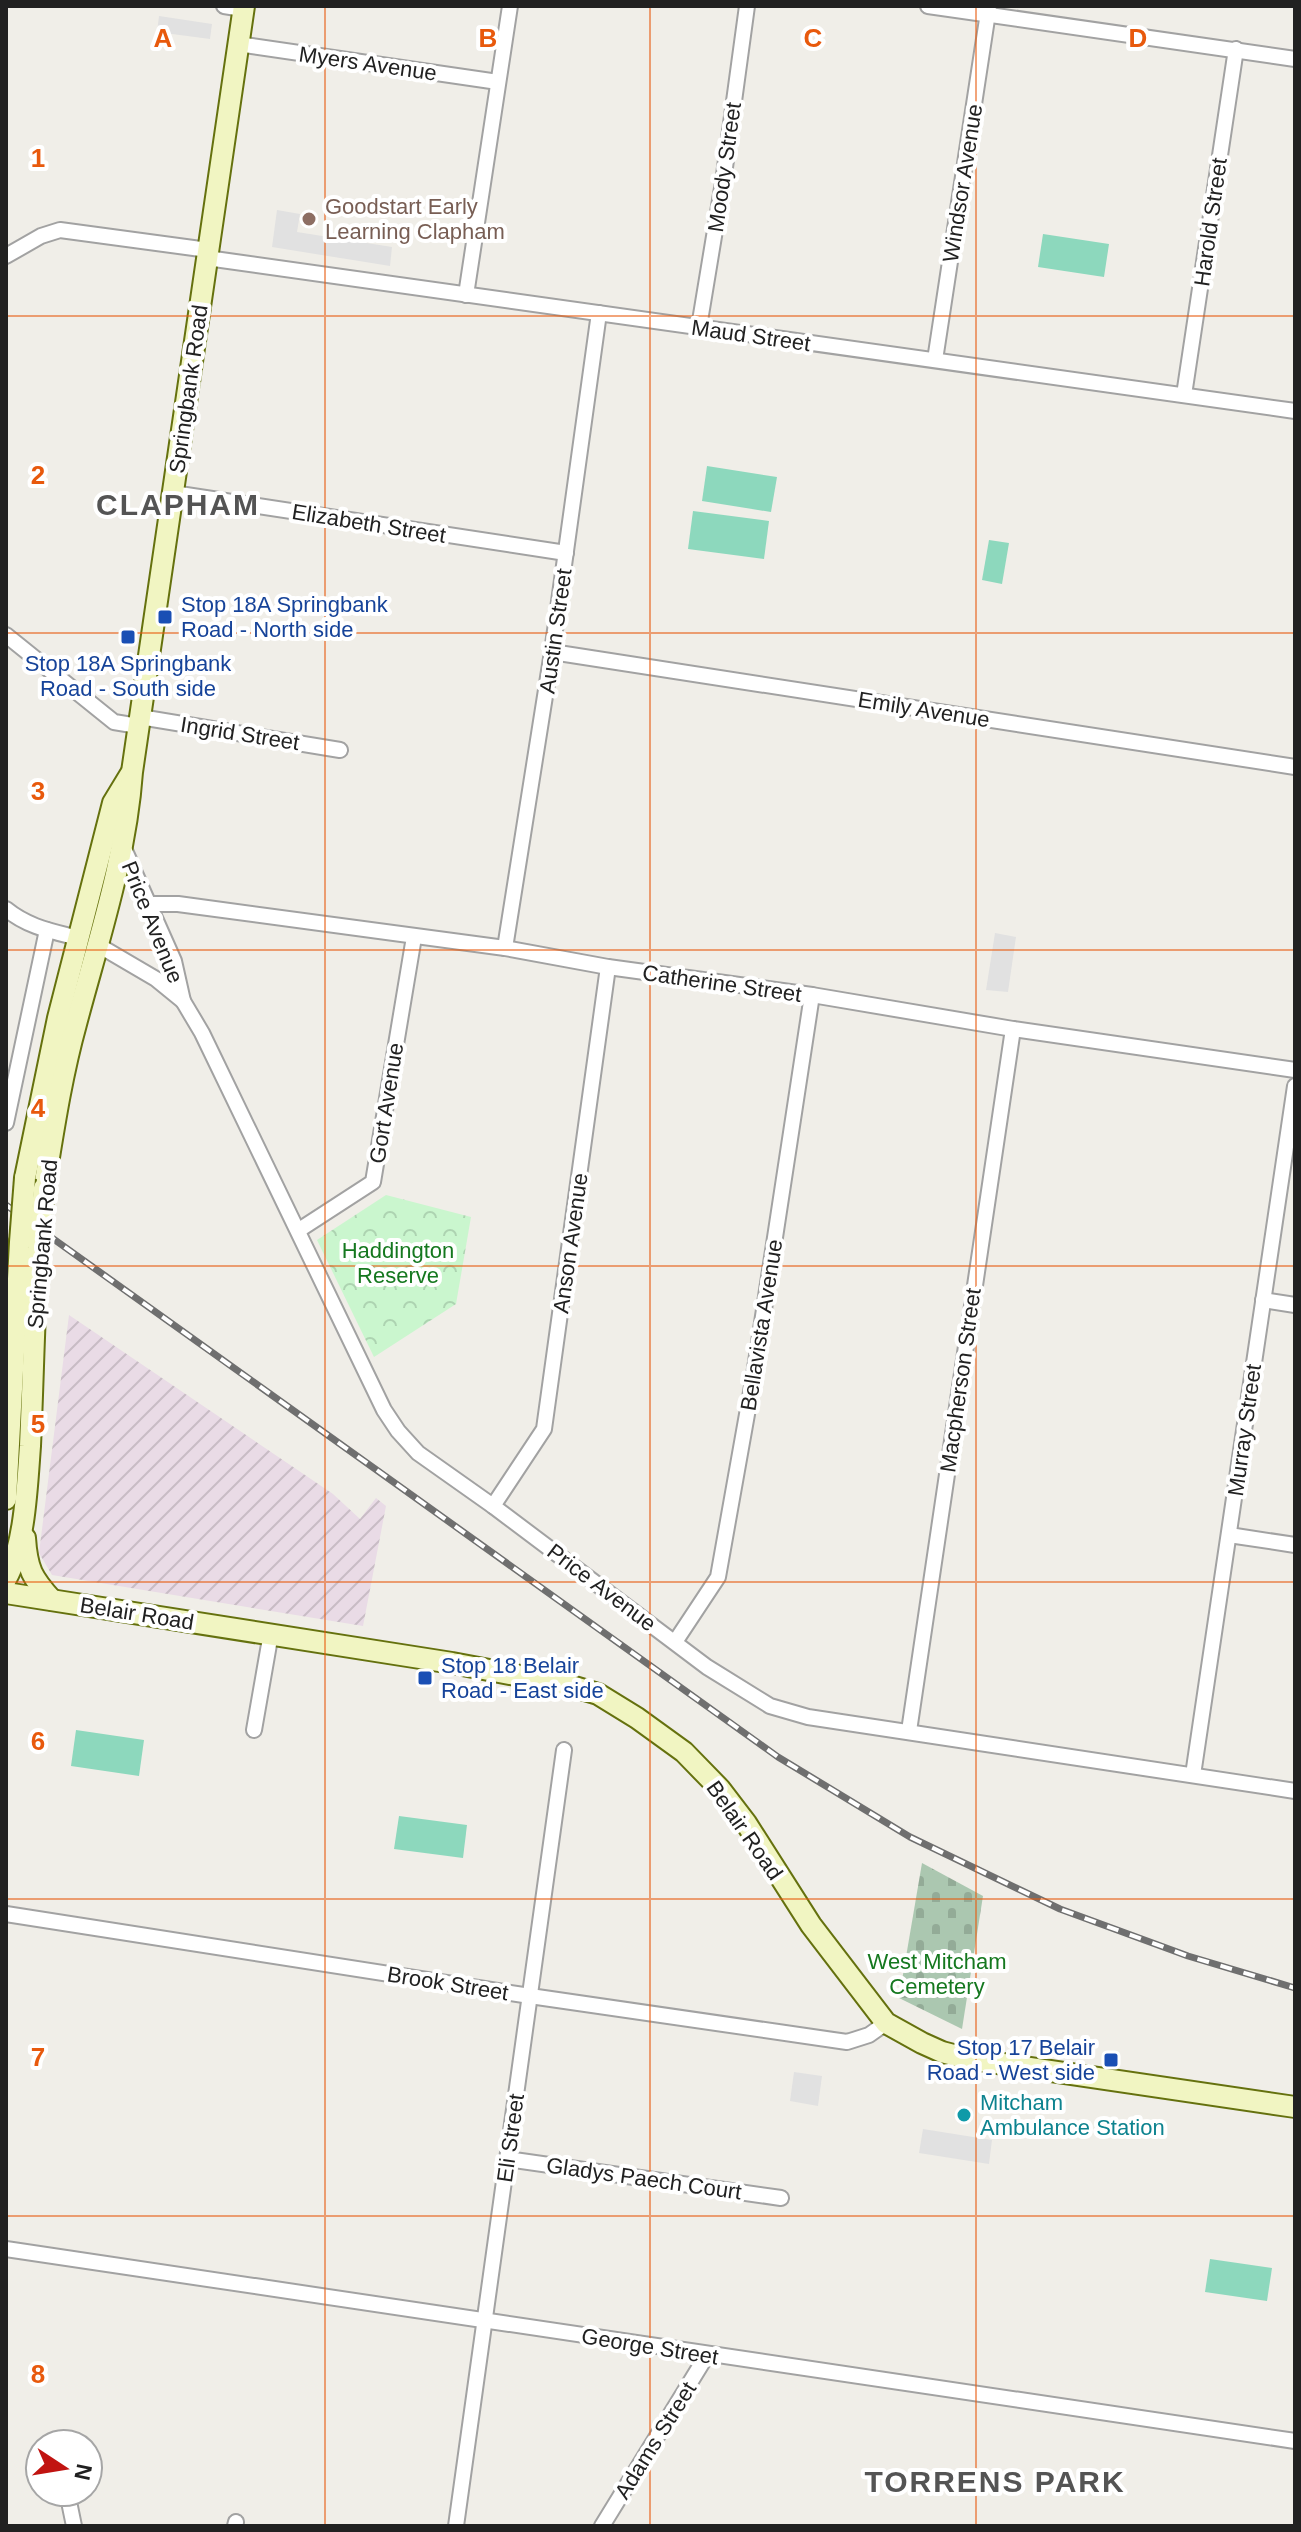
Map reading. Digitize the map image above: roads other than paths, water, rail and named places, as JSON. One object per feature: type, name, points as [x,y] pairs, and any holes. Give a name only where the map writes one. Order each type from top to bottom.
[{"type":"main road","name":"Springbank Road","points":[[35,1183],[98,945],[130,806],[139,722],[238,44],[237,7]]},
{"type":"main road","name":"Springbank Road","points":[[6,1579],[11,1570],[23,1518],[33,1393],[29,1245],[46,1071],[113,803],[132,772]]},
{"type":"main road","points":[[78,938],[98,945]]},
{"type":"main road","name":"Springbank Road","points":[[6,1499],[11,1290],[29,1245]]},
{"type":"main road","points":[[23,1518],[29,1569],[52,1600]]},
{"type":"main road","name":"Belair Road","points":[[6,1593],[452,1663],[568,1685],[598,1694],[684,1752],[720,1789],[746,1823],[811,1925],[886,2023],[932,2048],[969,2059],[1295,2107]]},
{"type":"street","points":[[466,295],[510,6]]},
{"type":"street","name":"Moody Street","points":[[699,327],[747,6]]},
{"type":"street","points":[[928,6],[989,10],[1295,59]]},
{"type":"street","name":"Windsor Avenue","points":[[935,360],[989,10]]},
{"type":"street","name":"Myers Avenue","points":[[238,44],[498,82]]},
{"type":"street","name":"Harold Street","points":[[1184,395],[1236,49]]},
{"type":"street","name":"Maud Street","points":[[6,256],[41,236],[60,230],[466,295],[1295,411]]},
{"type":"street","name":"Austin Street","points":[[505,948],[552,652],[599,313]]},
{"type":"street","name":"Elizabeth Street","points":[[173,493],[566,553]]},
{"type":"street","name":"Ingrid Street","points":[[6,635],[114,722],[139,722],[340,750]]},
{"type":"street","name":"Emily Avenue","points":[[552,652],[1295,767]]},
{"type":"street","name":"Price Avenue","points":[[122,844],[174,961],[183,1001],[202,1033],[299,1230],[384,1410],[418,1453],[707,1667],[770,1706],[808,1717],[1295,1791]]},
{"type":"street","name":"Catherine Street","points":[[147,904],[178,904],[505,948],[608,967],[812,995],[1013,1029],[1295,1070]]},
{"type":"street","points":[[6,909],[20,920],[78,938]]},
{"type":"street","points":[[6,1123],[47,930]]},
{"type":"street","name":"Gort Avenue","points":[[299,1230],[373,1182],[414,937]]},
{"type":"street","name":"Price Avenue","points":[[98,945],[156,979],[183,1001]]},
{"type":"street","name":"Anson Avenue","points":[[493,1506],[544,1429],[608,967]]},
{"type":"street","name":"Bellavista Avenue","points":[[675,1642],[718,1577],[754,1375],[812,995]]},
{"type":"street","name":"Macpherson Street","points":[[909,1731],[1013,1029]]},
{"type":"street","name":"Murray Street","points":[[1193,1775],[1295,1086]]},
{"type":"street","points":[[1263,1300],[1295,1305]]},
{"type":"street","points":[[1229,1535],[1295,1545]]},
{"type":"street","points":[[254,1730],[271,1633]]},
{"type":"street","name":"Eli Street","points":[[456,2526],[564,1750]]},
{"type":"street","name":"Brook Street","points":[[6,1914],[847,2042],[869,2035],[886,2023]]},
{"type":"street","name":"Gladys Paech Court","points":[[507,2159],[781,2198]]},
{"type":"street","name":"George Street","points":[[6,2249],[1295,2441]]},
{"type":"street","name":"Adams Street","points":[[602,2526],[707,2355]]},
{"type":"railway","points":[[6,1205],[778,1757],[910,1837],[1060,1909],[1188,1956],[1295,1988]]},
{"type":"place","name":"Goodstart Early Learning Clapham","points":[[309,219]]},
{"type":"place","name":"Stop 18A Springbank Road - North side","points":[[165,617]]},
{"type":"place","name":"Stop 18A Springbank Road - South side","points":[[128,637]]},
{"type":"place","name":"Stop 18 Belair Road - East side","points":[[425,1678]]},
{"type":"place","name":"Stop 17 Belair Road - West side","points":[[1111,2060]]},
{"type":"place","name":"Mitcham Ambulance Station","points":[[964,2115]]},
{"type":"district","name":"CLAPHAM","points":[[178,505]]},
{"type":"district","name":"TORRENS PARK","points":[[995,2482]]},
{"type":"park label","name":"Haddington Reserve","points":[[398,1262]]},
{"type":"park label","name":"West Mitcham Cemetery","points":[[937,1974]]}]
